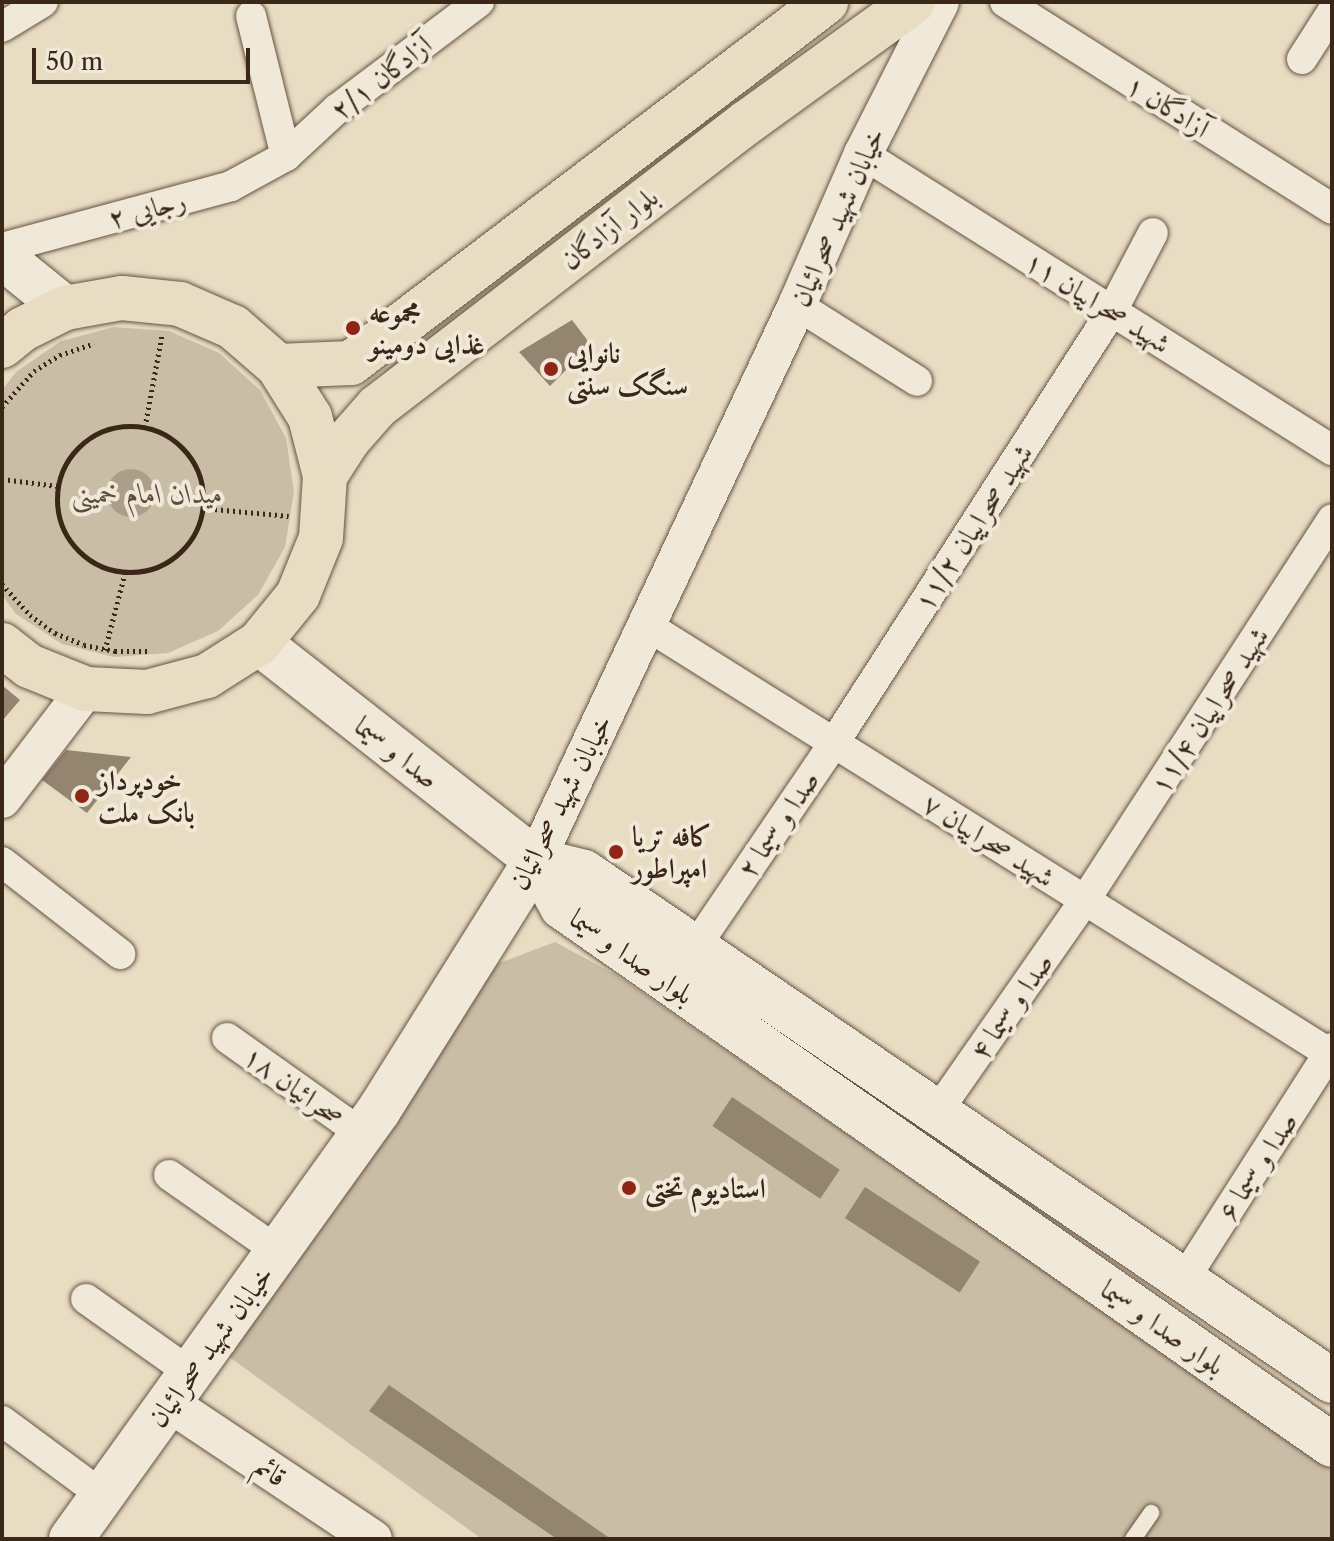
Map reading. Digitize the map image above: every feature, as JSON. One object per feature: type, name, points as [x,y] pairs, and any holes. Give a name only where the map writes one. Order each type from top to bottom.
[{"type":"main road","name":"بلوار آزادگان","points":[[278,366],[351,363],[721,85],[826,2]]},
{"type":"main road","name":"بلوار آزادگان","points":[[325,476],[348,440],[377,407],[746,123],[913,2]]},
{"type":"main road","points":[[755,58],[785,95]]},
{"type":"main road","points":[[721,85],[746,123]]},
{"type":"main road","points":[[2,257],[65,308]]},
{"type":"main road","points":[[2,346],[23,329],[65,308],[122,298],[180,304],[233,327],[278,366],[310,417],[325,476],[321,538],[298,595],[259,643],[207,676],[147,692],[99,664],[29,666],[2,645]]},
{"type":"main road","name":"صدا و سیما","points":[[259,643],[536,860]]},
{"type":"main road","name":"بلوار صدا و سیما","points":[[536,860],[584,872],[1185,1278],[1332,1381]]},
{"type":"main road","name":"بلوار صدا و سیما","points":[[536,860],[562,907],[1332,1445]]},
{"type":"main road","name":"خیابان شهید صحرائیان","points":[[71,1539],[362,1134],[536,860]]},
{"type":"street","points":[[2,27],[43,2]]},
{"type":"street","name":"آزادگان ۲/۱","points":[[286,156],[337,109],[479,2]]},
{"type":"street","name":"خیابان شهید صحرائیان","points":[[536,860],[797,305],[863,154],[940,2]]},
{"type":"street","name":"آزادگان ۱","points":[[1005,2],[1332,209]]},
{"type":"street","points":[[1302,59],[1332,12]]},
{"type":"street","points":[[251,16],[286,156]]},
{"type":"street","name":"شهید صحراییان ۱۱","points":[[863,154],[1332,450]]},
{"type":"street","name":"رجایی ۲","points":[[2,248],[231,186],[286,156]]},
{"type":"street","name":"شهید صحراییان ۱۱/۲","points":[[834,743],[1112,311],[1153,233]]},
{"type":"street","points":[[797,305],[917,381]]},
{"type":"street","name":"شهید صحراییان ۱۱/۴","points":[[1085,900],[1332,519]]},
{"type":"street","name":"شهید صحراییان ۷","points":[[646,625],[1331,1052]]},
{"type":"street","points":[[2,799],[99,664]]},
{"type":"street","name":"صدا و سیما ۲","points":[[696,946],[834,743]]},
{"type":"street","points":[[2,862],[120,954]]},
{"type":"street","name":"صدا و سیما ۴","points":[[937,1112],[1085,900]]},
{"type":"street","name":"صحرائیان ۱۸","points":[[227,1038],[362,1134]]},
{"type":"street","name":"صدا و سیما ۶","points":[[1185,1278],[1331,1052]]},
{"type":"street","points":[[169,1175],[279,1252]]},
{"type":"street","points":[[86,1299],[180,1388]]},
{"type":"street","name":"قائم","points":[[180,1388],[373,1539]]},
{"type":"street","points":[[2,1421],[102,1495]]},
{"type":"lane","points":[[1133,1539],[1151,1513]]},
{"type":"path","points":[[145,427],[164,330]]},
{"type":"path","points":[[148,338],[169,342]]},
{"type":"path","points":[[2,407],[34,371],[60,355],[103,341]]},
{"type":"path","points":[[118,427],[145,427],[169,436],[194,461],[201,478],[203,508],[197,530],[175,558],[143,572],[125,573],[92,562],[67,537],[57,504],[58,486],[63,469],[86,441],[118,427]]},
{"type":"path","points":[[2,479],[58,486]]},
{"type":"path","points":[[285,527],[288,507]]},
{"type":"path","points":[[203,508],[288,516]]},
{"type":"path","points":[[99,664],[125,573]]},
{"type":"path","points":[[2,584],[30,615],[55,633],[84,645],[99,664]]},
{"type":"path","points":[[99,664],[162,648]]},
{"type":"green space","points":[[716,109],[721,115],[387,381],[384,372],[432,326]]},
{"type":"green space","name":"میدان امام خمینی","points":[[114,327],[169,331],[219,353],[260,390],[286,438],[294,492],[285,547],[258,595],[218,631],[168,653],[114,657],[62,644],[16,614],[2,595],[2,390],[16,372],[61,341]]},
{"type":"green space","name":"استادیوم تختی","points":[[555,942],[618,976],[1332,1469],[1332,1539],[482,1539],[218,1349],[467,997],[499,963]]},
{"type":"shaded area","points":[[131,469],[148,476],[155,493],[148,510],[131,517],[114,510],[107,493],[114,476]]},
{"type":"building","name":"نانوایی سنگک سنتی","points":[[572,320],[591,345],[550,386],[519,352]]},
{"type":"building","points":[[2,685],[20,700],[2,721]]},
{"type":"building","name":"خودپرداز بانک ملت","points":[[66,750],[131,757],[87,813],[42,780]]},
{"type":"building","points":[[732,1097],[840,1170],[820,1199],[712,1126]]},
{"type":"building","points":[[865,1187],[980,1262],[960,1293],[845,1218]]},
{"type":"building","points":[[389,1385],[611,1539],[557,1539],[369,1411]]},
{"type":"place","name":"مجموعه غذایى دومینو","points":[[353,328]]},
{"type":"place","name":"نانوایی سنگک سنتی","points":[[551,369]]},
{"type":"place","name":"خودپرداز بانک ملت","points":[[82,796]]},
{"type":"place","name":"کافه تریا امپراطور","points":[[616,852]]},
{"type":"place","name":"استادیوم تختی","points":[[629,1188]]}]
